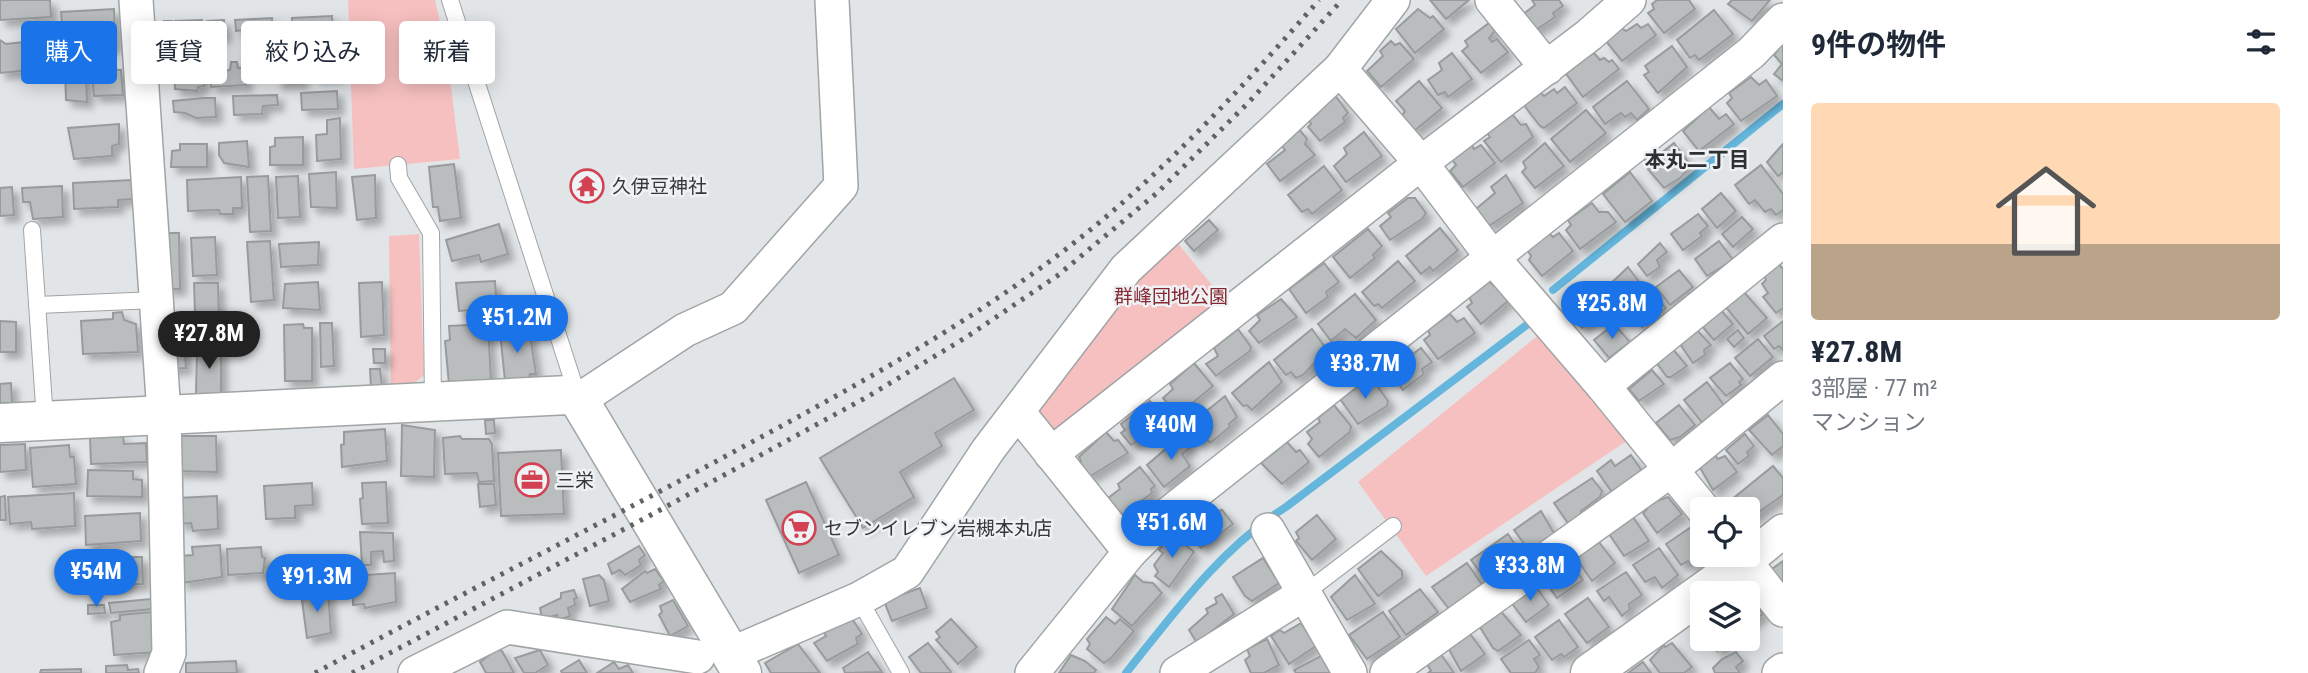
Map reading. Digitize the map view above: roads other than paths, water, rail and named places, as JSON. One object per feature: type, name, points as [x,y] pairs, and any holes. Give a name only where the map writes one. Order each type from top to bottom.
[{"type":"street","points":[[136,0],[164,414],[169,653],[161,673]]},
{"type":"street","points":[[579,400],[685,330],[733,308],[841,186],[832,0]]},
{"type":"street","points":[[415,673],[507,627],[714,660],[859,599],[907,572],[936,525],[1126,269],[1340,69],[1393,0]]},
{"type":"street","points":[[1492,0],[1547,68]]},
{"type":"street","points":[[1051,454],[1421,163],[1547,68],[1629,0]]},
{"type":"street","points":[[1032,673],[1130,552],[1166,516],[1751,53],[1783,20]]},
{"type":"street","points":[[1340,69],[1421,163],[1492,257],[1603,386],[1693,497]]},
{"type":"street","points":[[1603,386],[1783,240]]},
{"type":"street","points":[[1387,673],[1671,470],[1783,378]]},
{"type":"street","points":[[0,423],[569,395],[579,400],[714,660]]},
{"type":"street","points":[[1018,412],[1130,552]]},
{"type":"street","points":[[1268,530],[1350,673]]},
{"type":"street","points":[[1760,546],[1783,530]]},
{"type":"street","points":[[1590,673],[1730,567]]},
{"type":"street","points":[[1749,567],[1783,610]]},
{"type":"street","points":[[1177,673],[1304,594]]},
{"type":"lane","points":[[450,0],[528,251],[579,400]]},
{"type":"lane","points":[[398,165],[399,178],[431,233],[433,402]]},
{"type":"lane","points":[[32,230],[45,420]]},
{"type":"lane","points":[[37,304],[156,300]]},
{"type":"lane","points":[[1304,594],[1393,526]]},
{"type":"lane","points":[[859,599],[901,673]]},
{"type":"waterway","points":[[1553,290],[1783,104]]},
{"type":"waterway","points":[[1126,673],[1199,583],[1240,542],[1528,324]]},
{"type":"railway","points":[[315,673],[816,407],[972,315],[1084,235],[1156,173],[1256,71],[1319,0]]},
{"type":"railway","points":[[352,673],[867,397],[965,338],[1057,276],[1157,193],[1249,102],[1342,0]]},
{"type":"place","name":"久伊豆神社","points":[[587,186]]},
{"type":"place","name":"三栄","points":[[532,480]]},
{"type":"place","name":"セブンイレブン岩槻本丸店","points":[[799,528]]},
{"type":"district","name":"本丸二丁目","points":[[1697,160]]},
{"type":"park label","name":"群峰団地公園","points":[[1171,296]]}]
